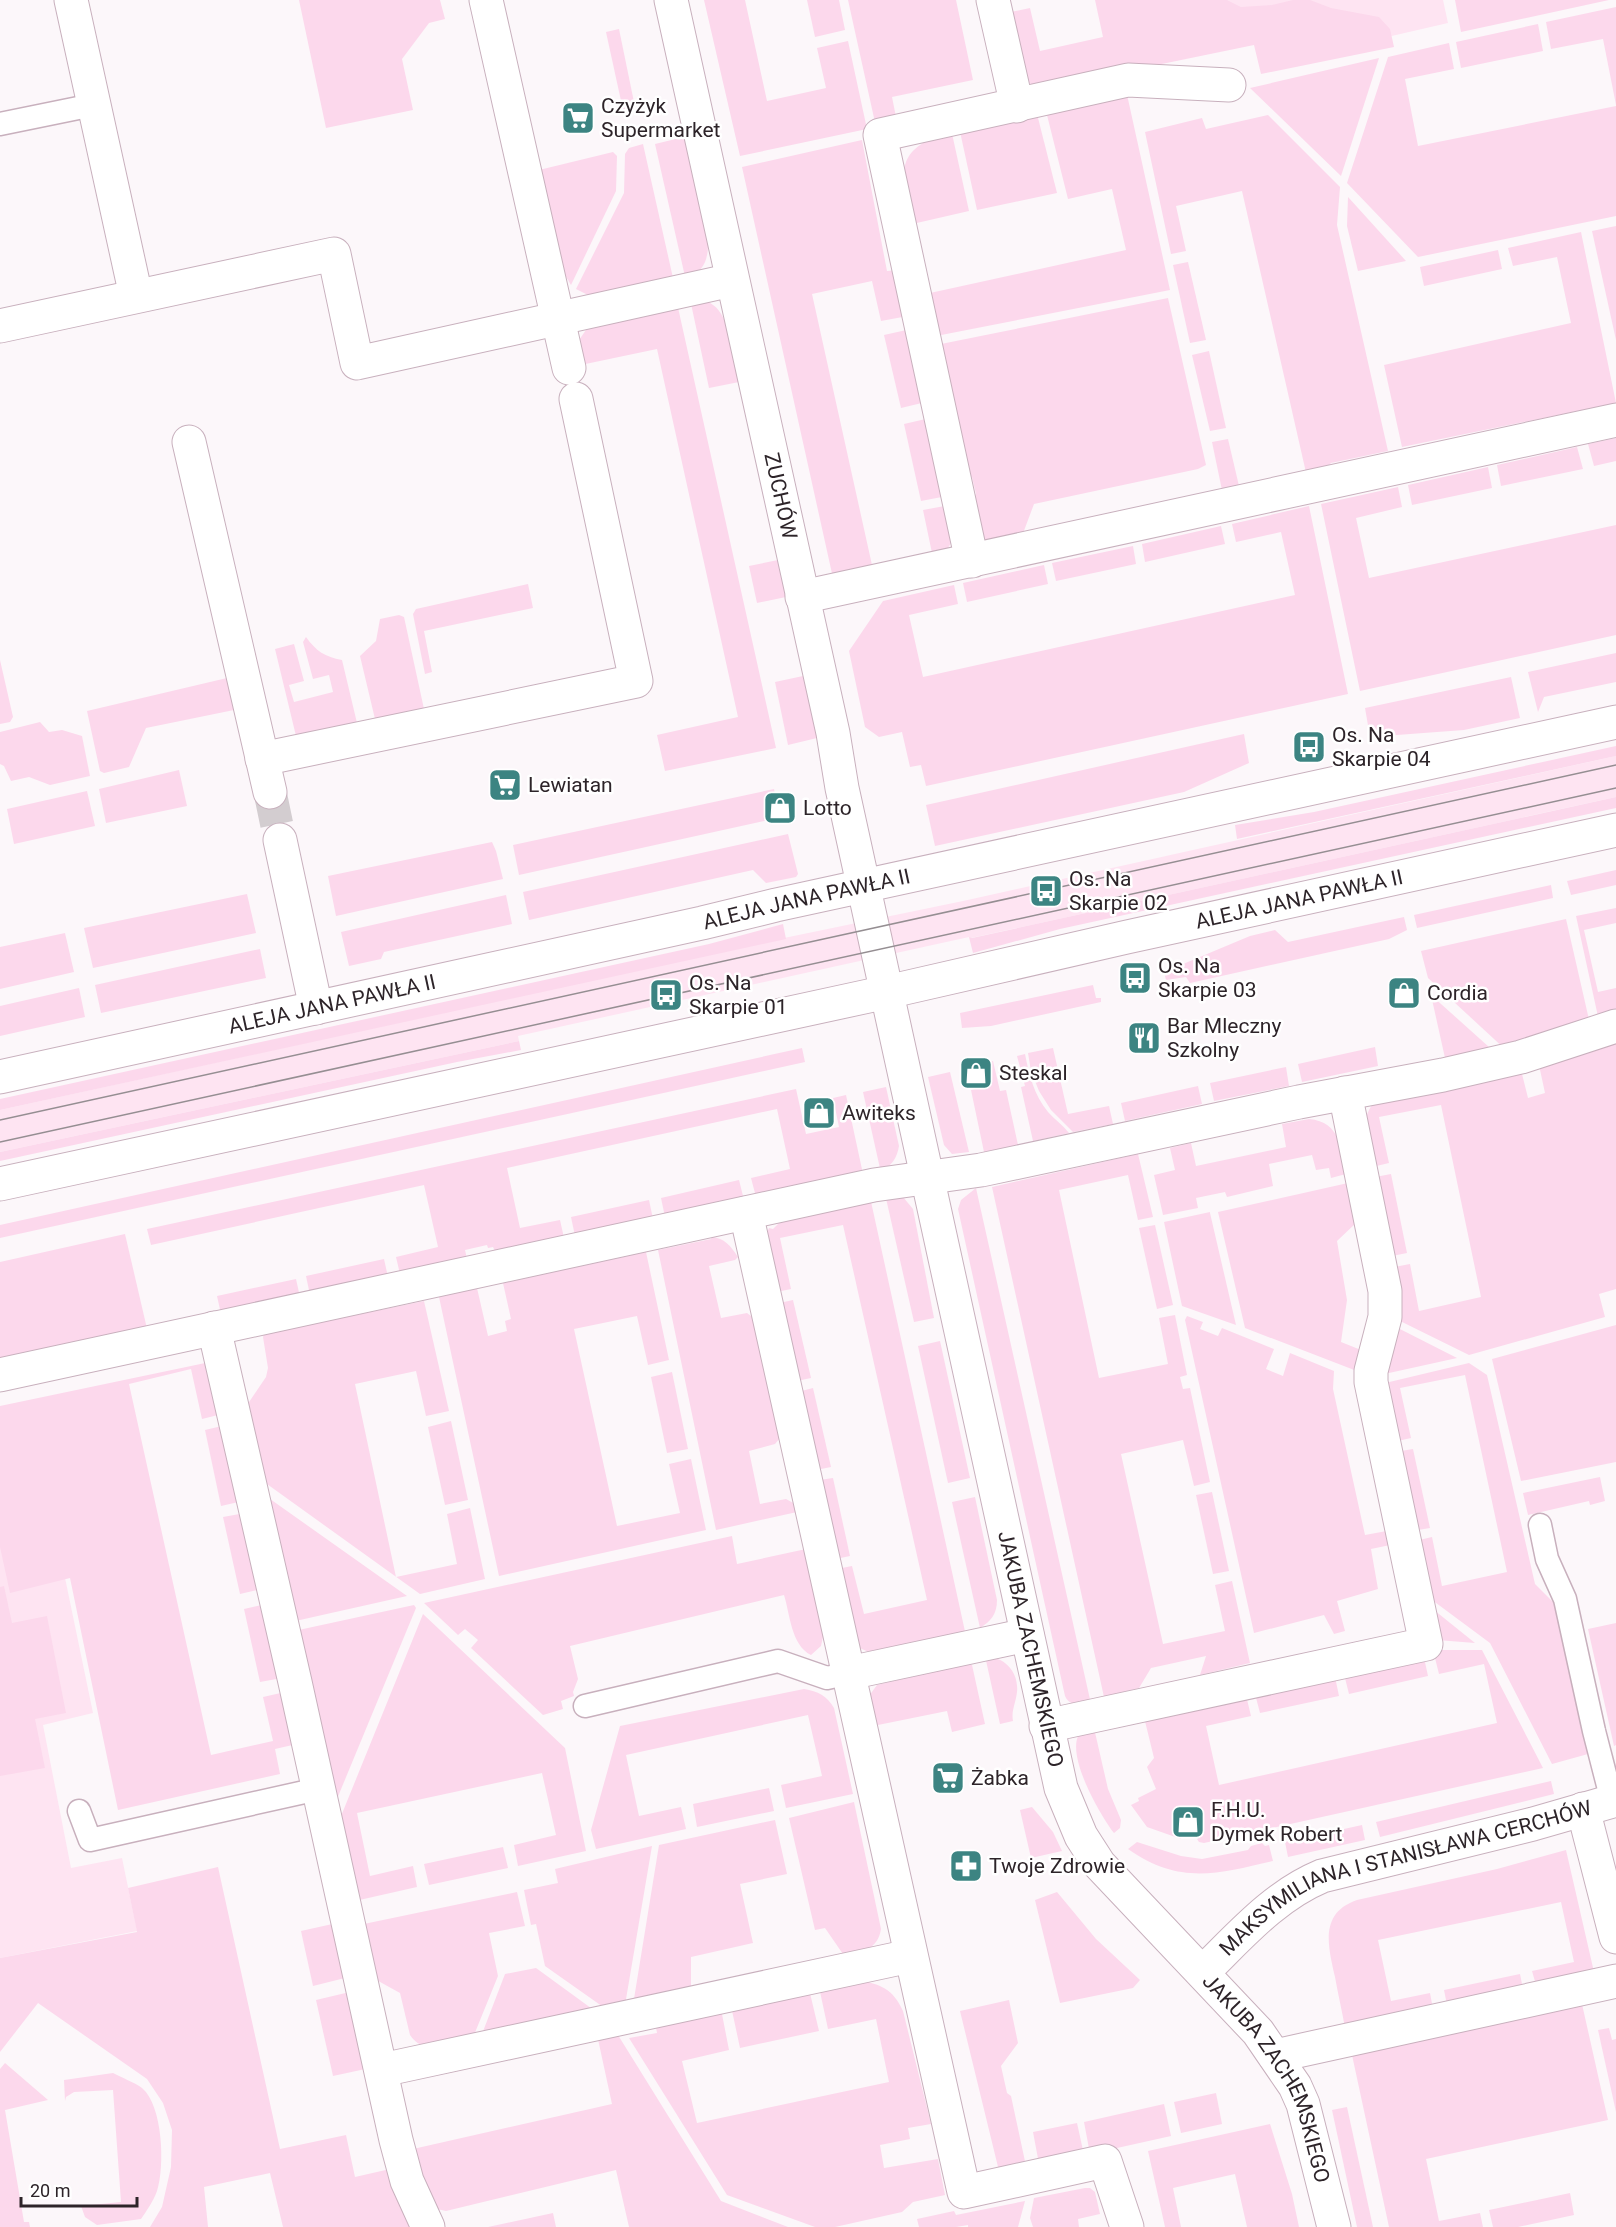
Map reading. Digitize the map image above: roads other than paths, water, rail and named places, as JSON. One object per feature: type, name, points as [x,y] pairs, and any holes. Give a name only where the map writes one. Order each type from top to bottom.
[{"type":"street","points":[[71,0],[136,296]]},
{"type":"street","points":[[486,0],[560,318],[569,368]]},
{"type":"street","name":"ZUCHÓW","points":[[670,0],[833,733],[842,788],[887,992]]},
{"type":"street","points":[[993,0],[1017,106]]},
{"type":"street","points":[[972,561],[880,135],[1128,80],[1229,85]]},
{"type":"street","points":[[0,326],[334,254],[357,363],[732,280]]},
{"type":"street","points":[[262,759],[636,681],[576,399]]},
{"type":"street","points":[[802,597],[1616,420]]},
{"type":"street","points":[[189,442],[270,792]]},
{"type":"street","name":"ALEJA JANA PAWŁA II","points":[[0,1077],[1616,722]]},
{"type":"street","name":"ALEJA JANA PAWŁA II","points":[[0,1184],[887,992],[1616,830]]},
{"type":"street","points":[[280,840],[316,1008]]},
{"type":"street","name":"JAKUBA ZACHEMSKIEGO","points":[[887,992],[1064,1798],[1091,1852],[1111,1878],[1258,2032],[1295,2086],[1303,2104],[1334,2227]]},
{"type":"street","points":[[0,1375],[874,1185],[981,1170],[1345,1093],[1443,1076],[1509,1060],[1616,1026]]},
{"type":"street","points":[[1047,1726],[1426,1644],[1371,1382],[1371,1371],[1385,1317],[1385,1291],[1345,1093]]},
{"type":"street","points":[[746,1213],[964,2192],[1105,2161],[1127,2227]]},
{"type":"street","points":[[214,1328],[296,1682],[406,2181],[428,2227]]},
{"type":"street","points":[[849,1673],[1027,1635]]},
{"type":"street","points":[[1604,1803],[1616,1937]]},
{"type":"street","name":"MAKSYMILIANA I STANISŁAWA CERCHÓW","points":[[1203,1972],[1269,1907],[1304,1883],[1322,1876],[1533,1824],[1604,1803]]},
{"type":"street","points":[[382,2070],[910,1956]]},
{"type":"street","points":[[1275,2056],[1616,1981]]},
{"type":"lane","points":[[0,124],[93,105]]},
{"type":"lane","points":[[1540,1525],[1547,1559],[1565,1599],[1594,1731],[1604,1803]]},
{"type":"lane","points":[[585,1706],[778,1661],[827,1678],[849,1673]]},
{"type":"lane","points":[[79,1811],[90,1840],[318,1790]]},
{"type":"tunnel","points":[[270,792],[280,840]]},
{"type":"tram line","points":[[0,1120],[1616,765]]},
{"type":"tram line","points":[[0,1142],[1616,788]]},
{"type":"place","name":"Czyżyk Supermarket","points":[[578,118]]},
{"type":"place","name":"Os. Na Skarpie 04","points":[[1309,747]]},
{"type":"place","name":"Lewiatan","points":[[505,785]]},
{"type":"place","name":"Lotto","points":[[780,808]]},
{"type":"place","name":"Os. Na Skarpie 02","points":[[1046,891]]},
{"type":"place","name":"Os. Na Skarpie 03","points":[[1135,978]]},
{"type":"place","name":"Cordia","points":[[1404,993]]},
{"type":"place","name":"Os. Na Skarpie 01","points":[[666,995]]},
{"type":"place","name":"Bar Mleczny Szkolny","points":[[1144,1038]]},
{"type":"place","name":"Steskal","points":[[976,1073]]},
{"type":"place","name":"Awiteks","points":[[819,1113]]},
{"type":"place","name":"Żabka","points":[[948,1778]]},
{"type":"place","name":"F.H.U. Dymek Robert","points":[[1188,1822]]},
{"type":"place","name":"Twoje Zdrowie","points":[[966,1866]]}]
